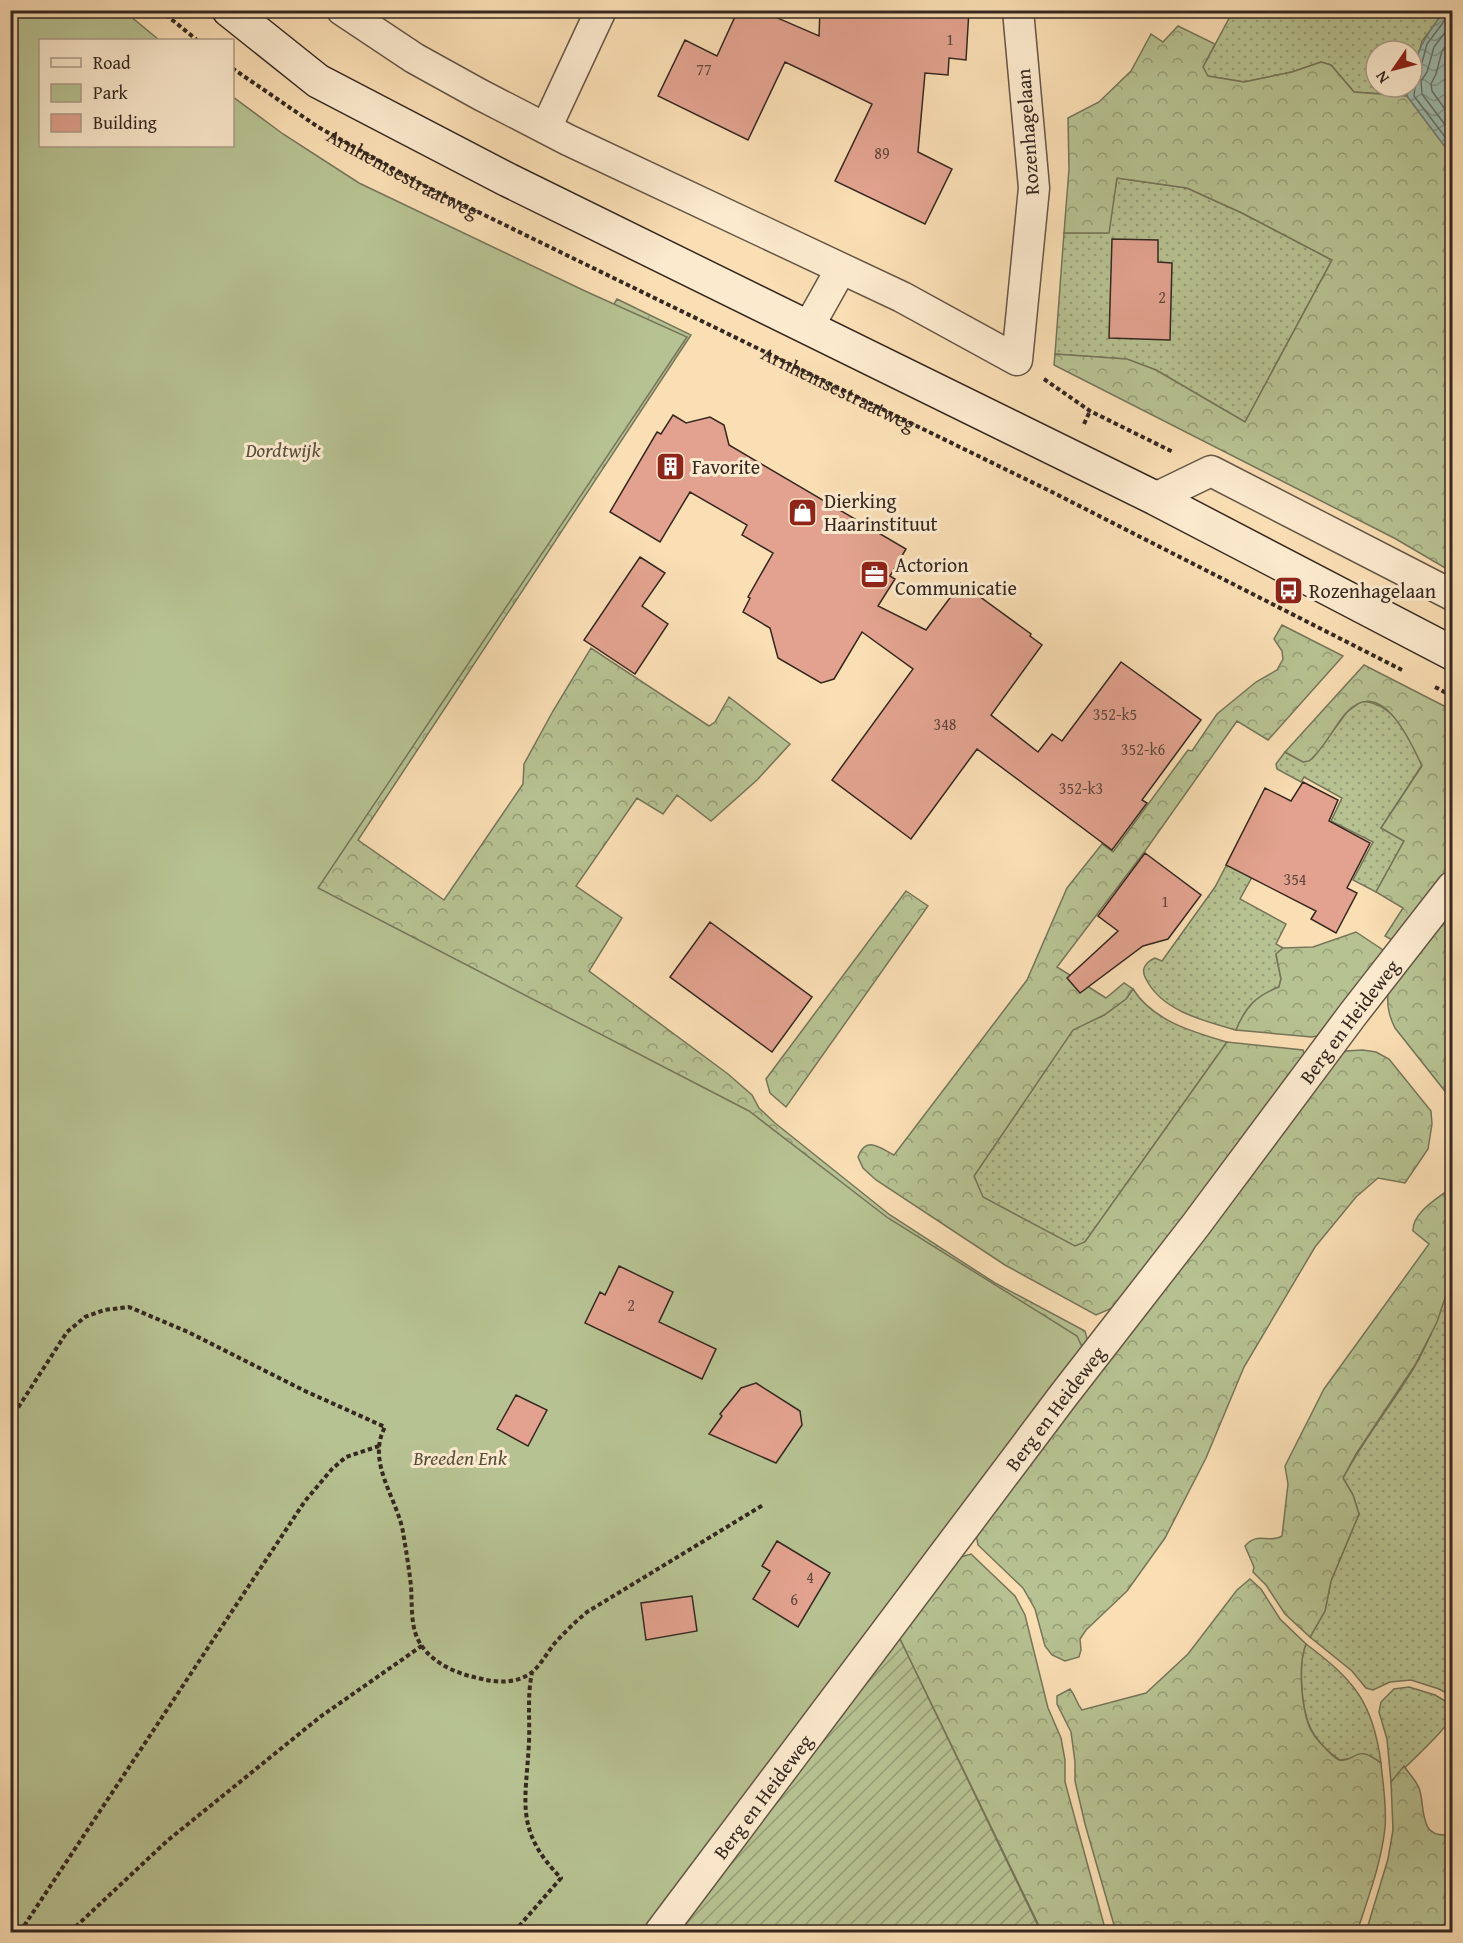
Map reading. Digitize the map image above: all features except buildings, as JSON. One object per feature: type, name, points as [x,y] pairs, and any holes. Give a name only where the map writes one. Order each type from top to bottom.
[{"type":"main road","name":"Arnhemsestraatweg","points":[[229,10],[318,81],[508,180],[1155,498],[1452,653]]},
{"type":"street","points":[[342,10],[414,58],[479,94],[902,297],[1017,360]]},
{"type":"street","points":[[546,128],[601,10]]},
{"type":"street","name":"Rozenhagelaan","points":[[1017,360],[1034,188],[1018,10]]},
{"type":"street","points":[[809,326],[841,269]]},
{"type":"street","points":[[1155,498],[1211,471],[1452,595]]},
{"type":"street","name":"Berg en Heideweg","points":[[660,1932],[1353,1014],[1452,887]]},
{"type":"path","points":[[160,10],[195,39]]},
{"type":"path","name":"Arnhemsestraatweg","points":[[234,69],[318,126],[425,186],[1050,491],[1410,674]]},
{"type":"path","points":[[1017,360],[1090,411],[1211,471]]},
{"type":"path","points":[[1431,685],[1452,696]]},
{"type":"path","points":[[10,1420],[67,1332],[85,1317],[104,1310],[129,1307],[146,1312],[385,1428],[380,1436],[379,1446],[386,1487],[402,1527],[409,1566],[416,1635],[430,1655],[448,1668],[468,1676],[494,1682],[512,1681],[532,1672],[570,1627],[587,1612],[763,1505]]},
{"type":"path","points":[[20,1932],[305,1501],[332,1469],[346,1457],[379,1446]]},
{"type":"path","points":[[70,1932],[167,1841],[320,1716],[423,1645]]},
{"type":"path","points":[[514,1932],[561,1878],[543,1859],[526,1820],[528,1688],[532,1672]]},
{"type":"green space","name":"Breeden Enk","points":[[11,11],[124,11],[158,39],[39,39],[39,147],[234,147],[234,98],[283,134],[359,183],[687,337],[318,888],[749,1111],[888,1218],[1077,1336],[1083,1349],[648,1932],[11,1932]]},
{"type":"green space","points":[[1233,11],[1445,11],[1424,39],[1364,39],[1364,93],[1354,92],[1331,65],[1321,62],[1292,72],[1244,82],[1207,76],[1203,67]]},
{"type":"green space","points":[[1178,26],[1215,44],[1203,67],[1208,76],[1244,82],[1292,72],[1321,62],[1331,65],[1354,92],[1364,93],[1364,99],[1409,99],[1452,156],[1452,572],[1396,539],[1054,365],[1055,354],[1127,359],[1156,370],[1245,422],[1332,260],[1242,213],[1187,188],[1117,178],[1109,233],[1064,233],[1069,169],[1068,118],[1099,102],[1131,71],[1151,34],[1163,42]]},
{"type":"green space","points":[[1117,178],[1187,188],[1242,213],[1332,260],[1245,422],[1156,370],[1126,359],[1055,354],[1064,233],[1108,233]]},
{"type":"green space","points":[[617,299],[691,335],[358,840],[444,900],[523,784],[524,764],[591,648],[709,726],[715,722],[729,697],[790,744],[757,780],[711,821],[677,795],[663,814],[637,798],[576,886],[622,918],[589,971],[728,1074],[752,1095],[759,1108],[775,1123],[890,1215],[995,1283],[1085,1331],[1088,1342],[904,1588],[11,1299]]},
{"type":"green space","points":[[1282,625],[1343,656],[1268,740],[1237,721],[1145,851],[1057,967],[1106,998],[1124,983],[1133,989],[1126,999],[1104,1015],[1073,1030],[974,1176],[983,1197],[1075,1246],[1085,1242],[1227,1042],[1303,1050],[1305,1057],[1117,1306],[1096,1315],[1005,1265],[876,1180],[863,1168],[858,1157],[861,1150],[869,1145],[879,1147],[894,1155],[1027,980],[1067,888],[1102,844],[1113,852],[1188,750],[1192,751],[1217,714],[1256,682],[1277,670],[1283,659],[1282,651],[1274,639]]},
{"type":"green space","points":[[1364,665],[1452,710],[1452,865],[1394,941],[1385,936],[1403,908],[1376,892],[1404,841],[1381,828],[1422,766],[1410,741],[1393,716],[1382,706],[1371,702],[1359,703],[1346,713],[1319,751],[1309,761],[1303,762],[1285,752]]},
{"type":"green space","points":[[1362,701],[1374,703],[1392,715],[1406,733],[1422,765],[1381,828],[1404,841],[1376,892],[1353,880],[1373,842],[1331,821],[1342,798],[1304,777],[1301,782],[1277,769],[1276,764],[1285,752],[1303,762],[1313,758],[1347,712]]},
{"type":"green space","points":[[1227,864],[1252,877],[1240,899],[1286,924],[1276,944],[1283,948],[1276,955],[1281,979],[1279,987],[1264,994],[1253,1003],[1236,1030],[1173,1007],[1153,990],[1144,972],[1145,966],[1155,958],[1162,961],[1215,887]]},
{"type":"green space","points":[[906,891],[928,906],[786,1107],[770,1093],[766,1079]]},
{"type":"green space","points":[[1452,905],[1452,1100],[1395,1028],[1389,1014],[1388,990]]},
{"type":"green space","points":[[1356,932],[1386,952],[1322,1035],[1312,1037],[1236,1030],[1244,1014],[1258,998],[1279,987],[1281,979],[1276,954],[1283,948],[1313,947]]},
{"type":"green space","points":[[1133,989],[1151,1009],[1175,1024],[1227,1042],[1085,1242],[1075,1247],[982,1197],[974,1176],[1073,1029],[1104,1015],[1126,999]]},
{"type":"green space","points":[[1346,1051],[1376,1052],[1389,1059],[1431,1111],[1432,1124],[1428,1149],[1405,1183],[1378,1178],[1356,1197],[1315,1247],[1244,1367],[1206,1458],[1165,1538],[1127,1591],[1086,1630],[1080,1639],[1079,1657],[1065,1661],[1052,1655],[1045,1646],[1035,1609],[1023,1588],[978,1545],[976,1534],[1337,1058]]},
{"type":"green space","points":[[1452,1187],[1452,1277],[1437,1322],[1415,1365],[1356,1454],[1343,1478],[1353,1495],[1359,1514],[1331,1581],[1325,1611],[1310,1637],[1285,1614],[1266,1585],[1253,1572],[1254,1567],[1245,1546],[1254,1539],[1272,1539],[1282,1536],[1288,1484],[1285,1466],[1324,1389],[1429,1244],[1413,1231],[1417,1218],[1427,1206]]},
{"type":"green space","points":[[1452,1277],[1452,1696],[1411,1680],[1390,1682],[1373,1690],[1366,1688],[1352,1671],[1310,1637],[1325,1611],[1331,1581],[1359,1514],[1353,1495],[1343,1478],[1421,1355],[1436,1323]]},
{"type":"green space","points":[[971,1554],[1015,1596],[1025,1615],[1048,1708],[1061,1738],[1065,1760],[1065,1782],[1106,1932],[1042,1932],[898,1635],[957,1558]]},
{"type":"green space","points":[[1250,1579],[1261,1589],[1280,1619],[1306,1644],[1301,1673],[1302,1696],[1306,1717],[1314,1735],[1339,1760],[1362,1754],[1369,1755],[1381,1763],[1386,1812],[1385,1828],[1374,1881],[1357,1932],[1116,1932],[1075,1781],[1071,1732],[1057,1704],[1057,1696],[1070,1689],[1082,1710],[1146,1693],[1188,1654],[1237,1590]]},
{"type":"green space","points":[[898,1635],[1041,1932],[674,1932]]},
{"type":"green space","points":[[1306,1644],[1337,1669],[1358,1694],[1373,1724],[1381,1763],[1370,1756],[1340,1760],[1323,1746],[1313,1733],[1305,1710],[1302,1686],[1302,1662]]},
{"type":"green space","points":[[1409,1687],[1435,1695],[1452,1705],[1452,1714],[1443,1729],[1391,1782],[1387,1739],[1379,1712],[1381,1702],[1394,1689]]},
{"type":"green space","points":[[1404,1766],[1419,1788],[1429,1828],[1441,1835],[1452,1834],[1452,1932],[1366,1932],[1388,1859],[1393,1830],[1391,1782]]},
{"type":"water","points":[[1445,10],[1452,11],[1452,156],[1409,99],[1424,99],[1424,41]]},
{"type":"place","name":"Favorite","points":[[671,466]]},
{"type":"place","name":"Dierking Haarinstituut","points":[[803,512]]},
{"type":"place","name":"Actorion Communicatie","points":[[874,575]]},
{"type":"place","name":"Rozenhagelaan","points":[[1288,590]]},
{"type":"park label","name":"Dordtwijk","points":[[283,449]]}]
